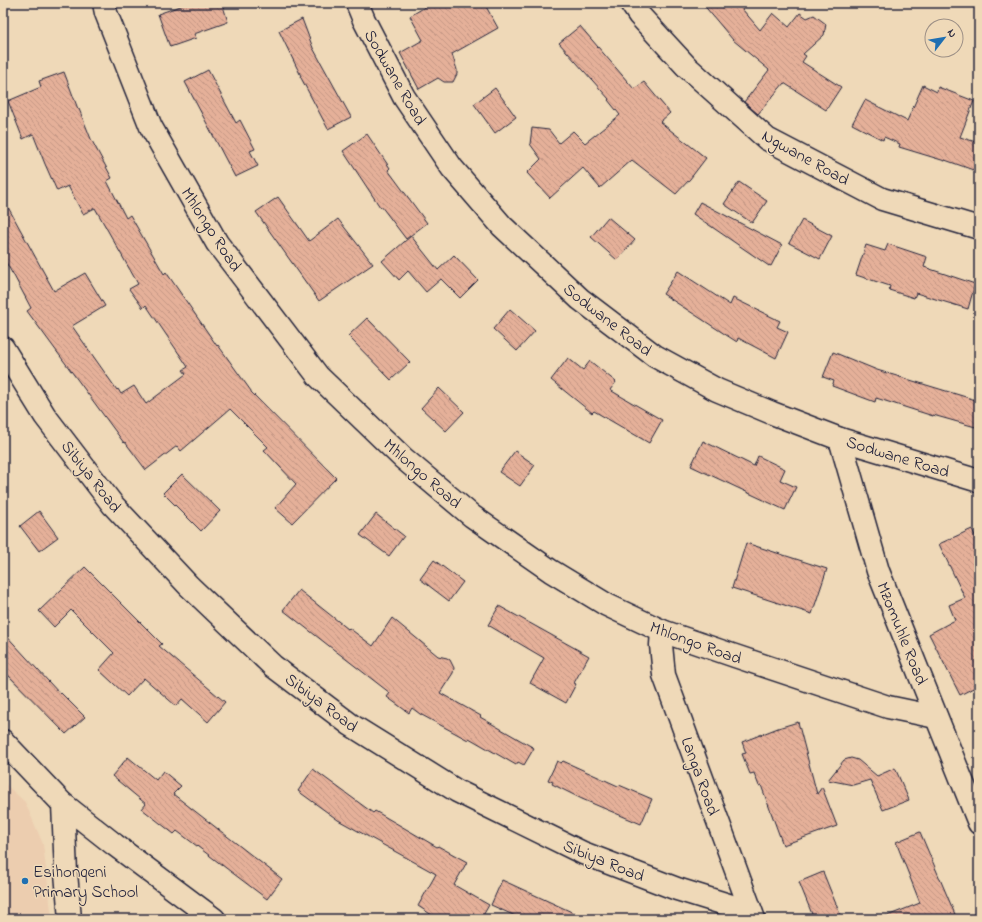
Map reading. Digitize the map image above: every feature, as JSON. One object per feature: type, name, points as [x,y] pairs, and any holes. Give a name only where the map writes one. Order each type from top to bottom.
[{"type":"street","name":"Mhlongo Road","points":[[104,3],[106,13],[151,127],[217,243],[318,376],[403,458],[472,516],[551,571],[607,605],[662,631],[888,707],[936,718]]},
{"type":"street","name":"Sodwane Road","points":[[357,3],[364,20],[404,97],[452,168],[502,226],[580,299],[655,356],[716,390],[772,414],[840,439],[979,481]]},
{"type":"street","name":"Ngwane Road","points":[[631,3],[639,15],[687,67],[768,139],[882,199],[979,228]]},
{"type":"street","name":"Sibiya Road","points":[[3,348],[45,416],[113,505],[189,586],[273,666],[351,725],[457,791],[583,853],[753,916]]},
{"type":"street","name":"Mzomuhle Road","points":[[840,439],[878,571],[979,823]]},
{"type":"street","name":"Langa Road","points":[[662,631],[661,646],[664,675],[753,916]]},
{"type":"street","points":[[3,741],[63,804],[214,919]]},
{"type":"street","points":[[63,804],[70,919]]},
{"type":"shaded area","name":"Esihonqeni Primary School","points":[[3,782],[25,802],[43,844],[52,919],[3,919]]},
{"type":"building","points":[[189,3],[222,3],[228,22],[194,34],[196,38],[170,47],[158,14]]},
{"type":"building","points":[[432,3],[484,3],[498,28],[452,54],[457,70],[457,74],[453,82],[444,82],[438,78],[419,89],[400,53],[423,40],[410,16]]},
{"type":"building","points":[[702,3],[737,3],[760,30],[773,13],[789,27],[800,13],[807,18],[814,15],[826,24],[824,35],[803,54],[806,56],[802,62],[841,87],[826,110],[784,83],[758,114],[744,102],[769,70],[733,40]]},
{"type":"building","points":[[302,19],[313,48],[351,117],[328,129],[300,76],[279,31]]},
{"type":"building","points":[[580,26],[634,89],[644,82],[670,113],[660,122],[706,158],[676,194],[632,160],[600,188],[583,168],[550,198],[527,173],[541,159],[530,144],[532,128],[549,130],[559,143],[573,131],[585,143],[620,115],[608,100],[609,99],[559,43]]},
{"type":"building","points":[[208,70],[236,123],[240,120],[255,149],[250,151],[258,166],[235,177],[185,82]]},
{"type":"building","points":[[64,72],[91,139],[112,178],[107,181],[126,218],[130,215],[164,274],[166,272],[251,392],[336,478],[292,523],[275,508],[296,484],[264,450],[268,447],[230,409],[181,451],[177,446],[146,470],[125,442],[124,443],[27,311],[31,308],[3,257],[3,198],[54,291],[85,273],[105,306],[72,326],[121,394],[134,386],[146,404],[186,374],[183,370],[188,367],[146,305],[143,308],[129,289],[138,284],[95,208],[83,214],[68,186],[57,191],[33,134],[23,139],[8,101],[41,87],[39,81]]},
{"type":"building","points":[[923,85],[937,92],[938,87],[974,101],[960,137],[979,143],[979,172],[945,160],[899,147],[900,144],[884,137],[883,140],[852,124],[865,100],[907,121]]},
{"type":"building","points":[[495,88],[516,117],[495,133],[474,104]]},
{"type":"building","points":[[367,134],[390,168],[388,170],[427,223],[406,239],[381,206],[380,207],[343,151]]},
{"type":"building","points":[[739,182],[767,201],[752,223],[724,204]]},
{"type":"building","points":[[278,197],[309,241],[338,219],[373,264],[319,301],[256,212]]},
{"type":"building","points":[[700,202],[782,245],[771,266],[693,214]]},
{"type":"building","points":[[608,217],[635,240],[617,260],[591,237]]},
{"type":"building","points":[[802,220],[832,236],[820,259],[789,243]]},
{"type":"building","points":[[411,236],[438,270],[454,255],[478,280],[460,298],[441,279],[426,292],[408,271],[399,280],[382,261]]},
{"type":"building","points":[[888,244],[927,257],[924,267],[975,284],[968,309],[916,293],[914,298],[889,290],[890,286],[856,275],[866,245],[885,251]]},
{"type":"building","points":[[678,271],[730,305],[733,298],[780,321],[777,327],[788,332],[776,358],[738,338],[737,342],[663,294]]},
{"type":"building","points":[[510,309],[535,331],[517,351],[493,329]]},
{"type":"building","points":[[367,318],[410,362],[391,380],[348,336]]},
{"type":"building","points":[[833,352],[877,370],[979,401],[979,428],[933,416],[876,398],[875,402],[832,386],[834,381],[823,377]]},
{"type":"building","points":[[568,358],[583,370],[590,361],[616,382],[610,390],[662,420],[649,443],[594,411],[592,413],[551,380]]},
{"type":"building","points":[[439,388],[464,412],[446,431],[421,408]]},
{"type":"building","points":[[703,441],[754,466],[758,456],[785,469],[780,480],[796,487],[785,510],[691,466]]},
{"type":"building","points":[[515,451],[535,465],[520,486],[499,472]]},
{"type":"building","points":[[182,474],[220,511],[201,531],[163,493]]},
{"type":"building","points":[[39,511],[58,537],[39,551],[20,526]]},
{"type":"building","points":[[376,514],[404,536],[389,556],[360,535]]},
{"type":"building","points":[[972,529],[979,545],[979,685],[960,695],[929,634],[955,620],[949,605],[965,598],[939,544]]},
{"type":"building","points":[[746,543],[827,569],[812,614],[732,588]]},
{"type":"building","points":[[434,560],[463,582],[449,601],[420,579]]},
{"type":"building","points":[[85,567],[162,644],[159,646],[225,702],[208,722],[182,699],[176,706],[144,678],[127,696],[99,670],[114,653],[71,610],[54,627],[39,611]]},
{"type":"building","points":[[299,590],[348,629],[349,628],[373,646],[392,618],[438,656],[450,660],[454,668],[453,673],[440,693],[534,748],[524,765],[518,762],[516,765],[469,738],[468,740],[420,714],[412,708],[409,713],[387,697],[390,693],[283,610]]},
{"type":"building","points":[[499,606],[589,656],[574,683],[576,684],[566,703],[530,683],[544,658],[488,625]]},
{"type":"building","points":[[3,632],[60,694],[61,693],[85,717],[66,734],[3,670]]},
{"type":"building","points":[[798,722],[817,794],[822,787],[837,826],[783,845],[761,785],[759,786],[754,773],[750,774],[742,754],[746,753],[742,742]]},
{"type":"building","points":[[128,757],[156,780],[163,771],[181,786],[173,794],[282,879],[267,899],[177,831],[174,834],[142,809],[146,804],[112,776]]},
{"type":"building","points":[[851,758],[858,760],[877,776],[895,768],[909,800],[883,810],[870,780],[853,785],[828,780],[844,760]]},
{"type":"building","points":[[557,761],[561,763],[563,761],[618,786],[619,785],[652,799],[641,824],[582,799],[552,784],[553,782],[548,780]]},
{"type":"building","points":[[313,769],[373,813],[375,811],[437,847],[438,846],[467,862],[454,885],[489,905],[481,919],[438,919],[418,906],[436,874],[338,820],[298,791]]},
{"type":"building","points":[[920,832],[957,919],[882,919],[920,903],[896,842]]},
{"type":"building","points":[[823,872],[842,919],[814,919],[799,882]]},
{"type":"building","points":[[502,880],[587,919],[522,919],[491,905]]},
{"type":"place","name":"Esihonqeni Primary School","points":[[25,881]]}]
